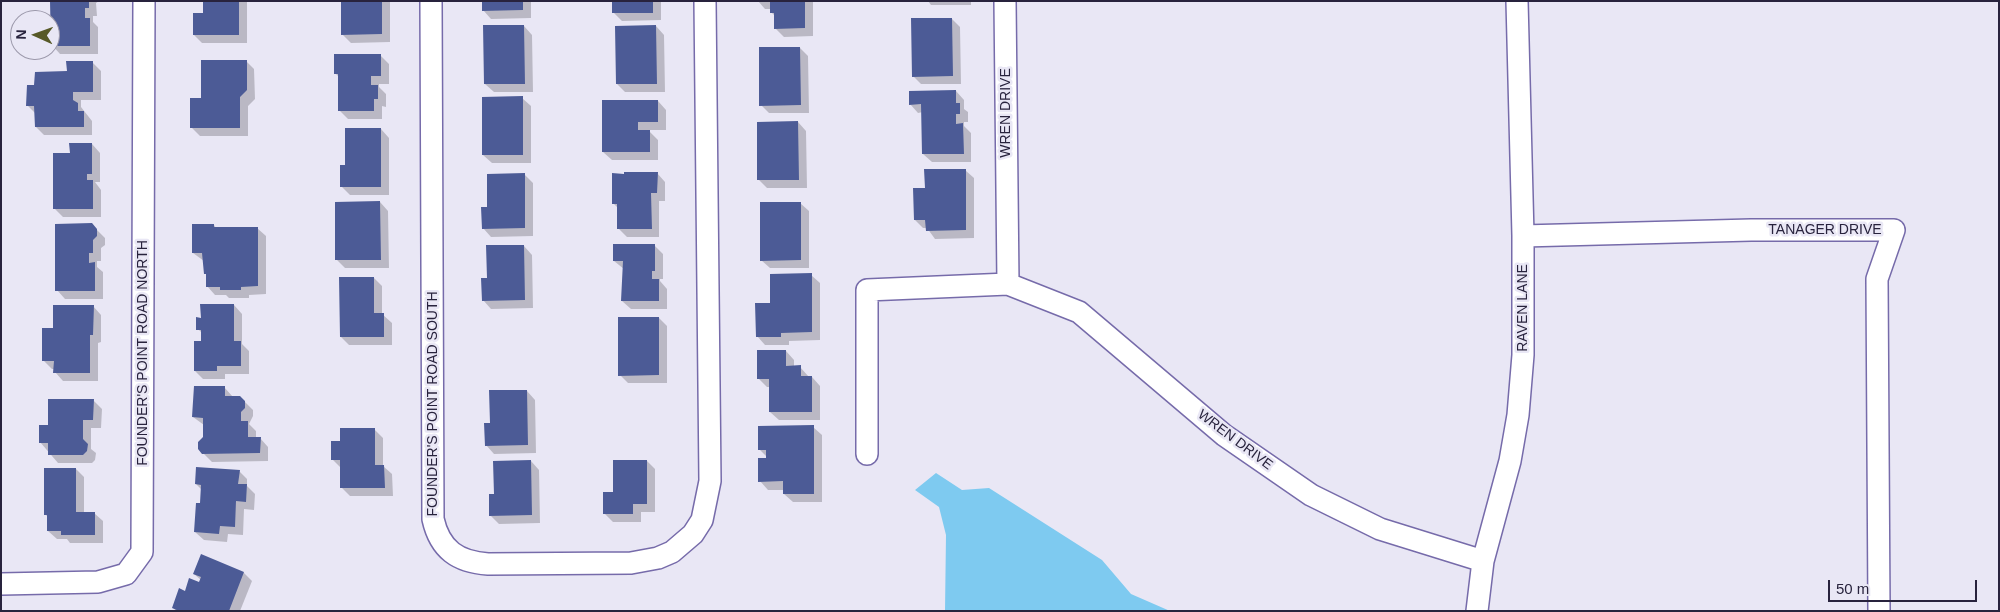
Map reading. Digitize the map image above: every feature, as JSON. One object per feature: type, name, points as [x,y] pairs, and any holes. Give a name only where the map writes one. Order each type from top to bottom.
[{"type":"street","name":"FOUNDER'S POINT ROAD NORTH","points":[[1,584],[98,582],[126,574],[142,552],[144,1]]},
{"type":"street","name":"FOUNDER'S POINT ROAD SOUTH","points":[[431,1],[434,519],[436,532],[448,549],[466,560],[488,564],[645,561],[672,552],[693,534],[702,520],[710,481],[706,1]]},
{"type":"street","name":"WREN DRIVE","points":[[1005,1],[1008,284]]},
{"type":"street","name":"RAVEN LANE","points":[[1477,611],[1482,562],[1510,461],[1518,415],[1523,355],[1523,236],[1517,1]]},
{"type":"street","name":"TANAGER DRIVE","points":[[1523,236],[1751,230],[1894,230],[1877,279],[1879,611]]},
{"type":"street","name":"WREN DRIVE","points":[[868,454],[867,290],[1008,284],[1079,312],[1224,435],[1311,496],[1380,529],[1482,562]]},
{"type":"water","points":[[936,473],[962,490],[989,488],[1102,560],[1131,594],[1170,611],[945,611],[946,535],[939,507],[915,490]]},
{"type":"building","points":[[50,1],[89,1],[89,8],[85,8],[85,18],[90,18],[90,46],[60,46],[60,10],[50,10]]},
{"type":"building","points":[[203,1],[239,1],[239,35],[193,35],[193,13],[203,13]]},
{"type":"building","points":[[341,1],[382,1],[382,34],[341,35]]},
{"type":"building","points":[[482,1],[523,1],[523,10],[482,11]]},
{"type":"building","points":[[612,1],[653,1],[653,13],[612,13]]},
{"type":"building","points":[[770,1],[805,1],[805,28],[774,29],[774,13],[770,13]]},
{"type":"building","points":[[911,18],[952,18],[953,76],[912,77]]},
{"type":"building","points":[[483,25],[524,25],[525,84],[484,84]]},
{"type":"building","points":[[656,25],[657,84],[616,84],[615,26]]},
{"type":"building","points":[[759,47],[800,47],[801,105],[759,106]]},
{"type":"building","points":[[334,54],[381,54],[381,76],[371,76],[371,85],[378,85],[378,99],[374,99],[374,111],[338,111],[338,74],[334,74]]},
{"type":"building","points":[[201,60],[247,60],[247,90],[240,97],[240,128],[190,128],[190,98],[201,98]]},
{"type":"building","points":[[66,61],[93,61],[93,92],[73,92],[73,100],[78,103],[78,111],[84,111],[84,127],[35,127],[34,106],[26,106],[27,85],[34,85],[35,72],[67,71]]},
{"type":"building","points":[[956,90],[956,103],[960,103],[960,114],[956,114],[956,124],[963,123],[964,154],[922,154],[921,104],[909,105],[909,91]]},
{"type":"building","points":[[523,96],[523,155],[482,155],[482,97]]},
{"type":"building","points":[[602,100],[658,100],[658,122],[638,122],[638,130],[650,130],[650,152],[602,152]]},
{"type":"building","points":[[798,121],[799,180],[757,180],[757,122]]},
{"type":"building","points":[[345,128],[381,128],[381,187],[340,187],[340,165],[345,165]]},
{"type":"building","points":[[69,143],[92,143],[92,174],[87,174],[87,180],[93,180],[93,209],[53,209],[53,153],[70,153]]},
{"type":"building","points":[[924,169],[966,169],[966,230],[926,231],[925,220],[914,220],[913,188],[925,188]]},
{"type":"building","points":[[624,172],[658,172],[657,193],[651,193],[652,229],[617,229],[617,204],[612,204],[612,173],[624,174]]},
{"type":"building","points":[[525,173],[525,228],[482,229],[481,207],[487,207],[487,174]]},
{"type":"building","points":[[380,201],[381,260],[335,260],[335,202]]},
{"type":"building","points":[[760,202],[801,202],[801,260],[760,261]]},
{"type":"building","points":[[92,223],[97,229],[97,236],[93,240],[93,253],[89,253],[89,263],[95,262],[95,291],[55,291],[55,224]]},
{"type":"building","points":[[192,224],[214,224],[214,227],[258,227],[258,286],[241,287],[241,290],[220,290],[220,287],[206,287],[206,274],[204,274],[202,253],[192,253]]},
{"type":"building","points":[[613,244],[655,244],[655,271],[652,271],[652,279],[659,279],[659,301],[621,301],[623,261],[613,261]]},
{"type":"building","points":[[486,245],[524,245],[525,300],[482,301],[481,278],[487,278]]},
{"type":"building","points":[[812,273],[812,332],[781,333],[781,337],[756,337],[755,303],[770,303],[770,274]]},
{"type":"building","points":[[339,277],[374,277],[374,313],[384,313],[384,337],[340,337]]},
{"type":"building","points":[[200,304],[234,304],[234,341],[241,341],[241,366],[217,366],[217,371],[194,371],[194,341],[201,341],[201,330],[196,330],[196,317],[201,318]]},
{"type":"building","points":[[53,305],[94,305],[93,335],[90,335],[90,373],[53,373],[54,361],[42,361],[42,328],[53,328]]},
{"type":"building","points":[[618,317],[659,317],[659,375],[618,376]]},
{"type":"building","points":[[757,350],[786,350],[786,366],[801,365],[801,376],[812,376],[812,412],[769,412],[769,379],[757,379]]},
{"type":"building","points":[[194,386],[225,386],[225,396],[240,396],[245,401],[245,408],[241,412],[241,421],[248,421],[248,437],[261,437],[260,453],[202,454],[198,449],[198,442],[203,437],[203,418],[192,417]]},
{"type":"building","points":[[489,390],[527,390],[528,445],[485,446],[484,423],[490,423]]},
{"type":"building","points":[[48,399],[94,399],[93,420],[83,420],[83,439],[88,444],[87,451],[83,455],[48,455],[48,443],[39,443],[39,425],[48,425]]},
{"type":"building","points":[[814,425],[814,494],[783,494],[783,481],[758,482],[758,458],[766,458],[766,450],[758,450],[758,426]]},
{"type":"building","points":[[340,428],[375,428],[375,465],[384,465],[385,488],[340,488],[340,460],[331,460],[331,441],[340,441]]},
{"type":"building","points":[[531,460],[532,515],[489,516],[489,494],[494,494],[493,461]]},
{"type":"building","points":[[613,460],[647,460],[647,504],[633,504],[633,514],[603,514],[603,492],[613,492]]},
{"type":"building","points":[[196,467],[240,470],[238,484],[247,484],[246,502],[236,501],[235,527],[220,526],[219,534],[194,532],[196,503],[200,503],[201,485],[195,484]]},
{"type":"building","points":[[44,468],[76,468],[76,512],[95,512],[95,535],[61,535],[61,531],[47,531],[47,515],[44,515]]},
{"type":"building","points":[[201,554],[244,572],[229,611],[179,611],[172,608],[179,588],[185,591],[189,578],[199,582],[201,577],[193,574]]}]
